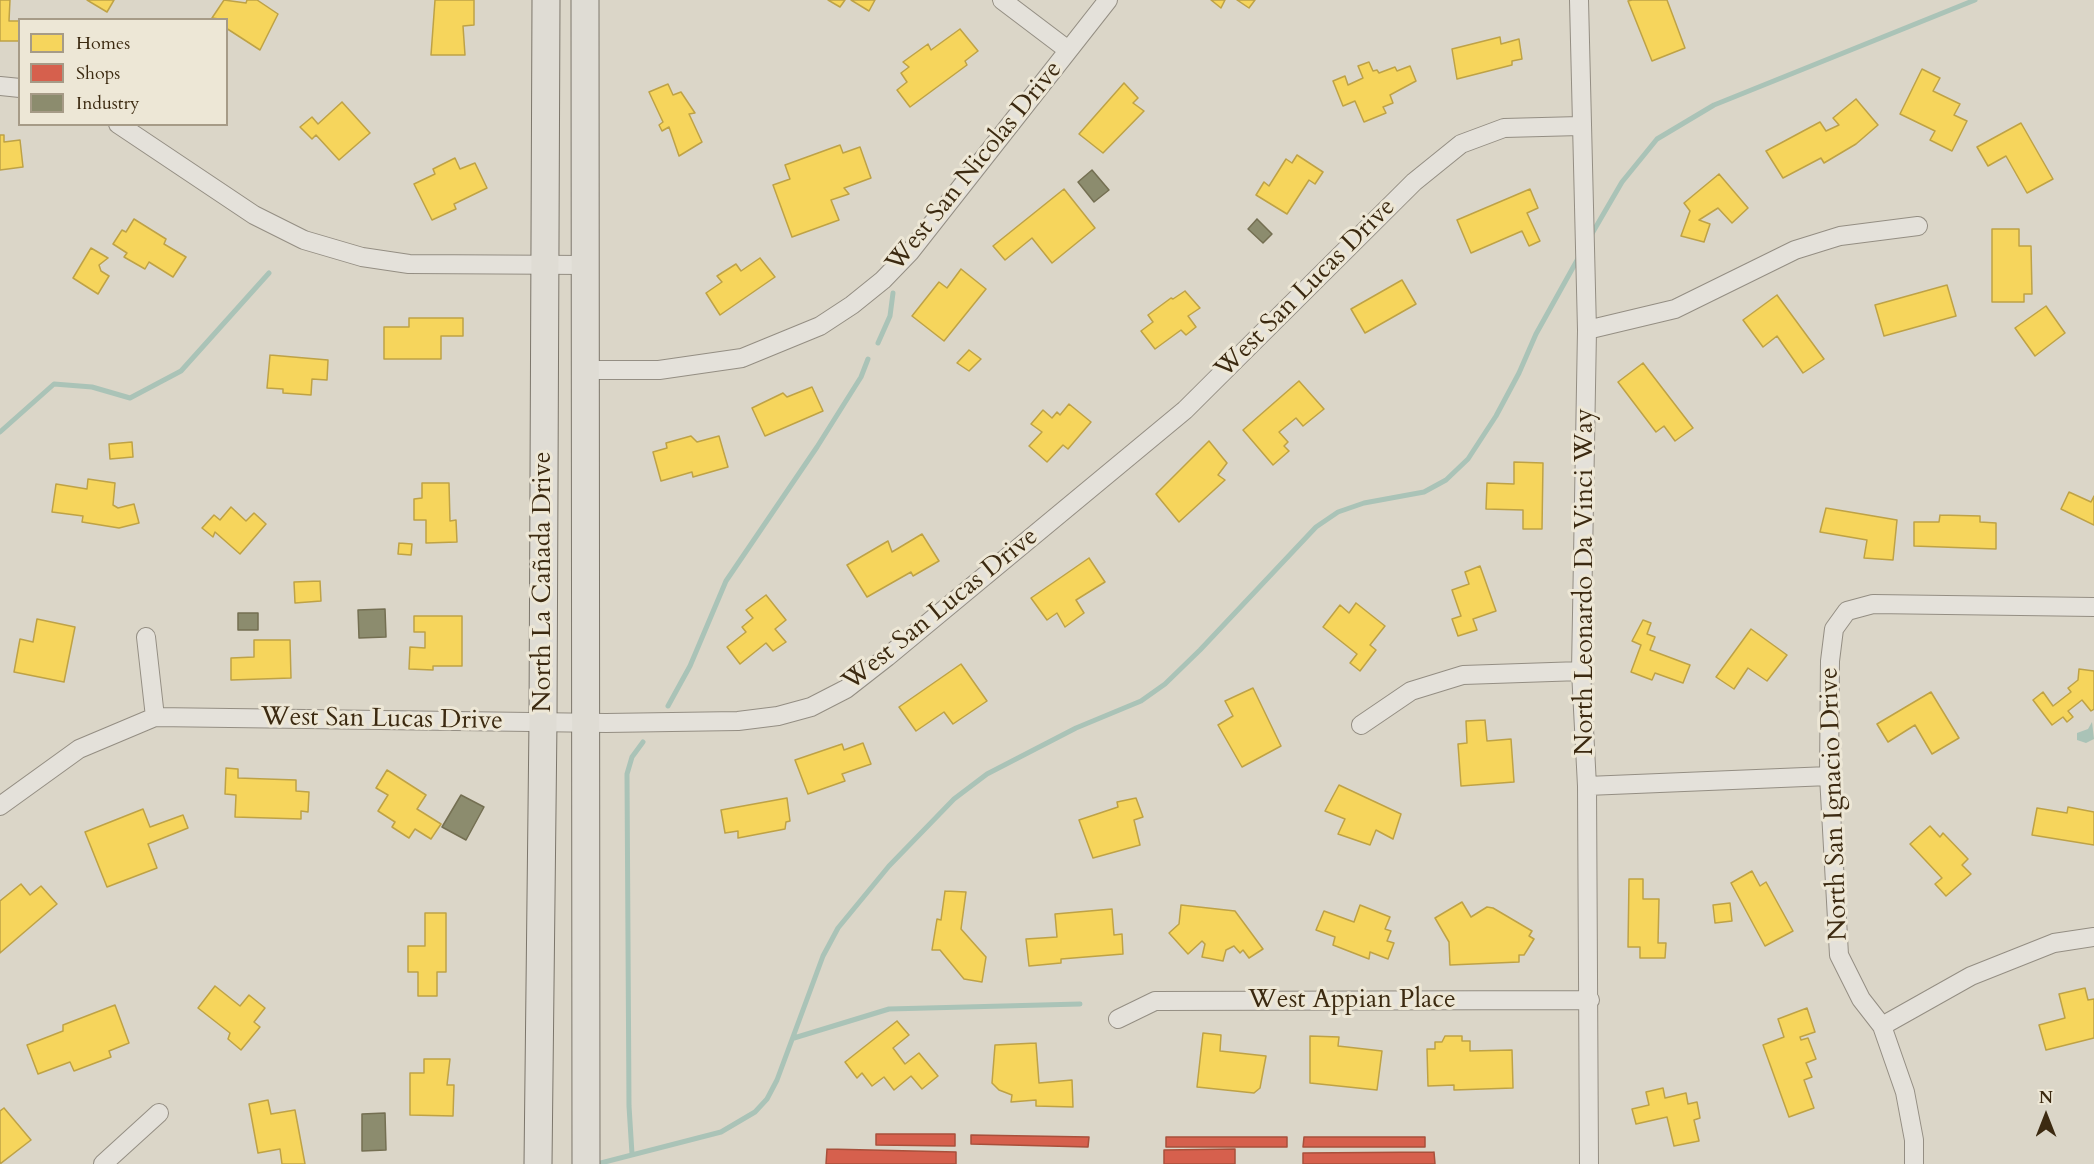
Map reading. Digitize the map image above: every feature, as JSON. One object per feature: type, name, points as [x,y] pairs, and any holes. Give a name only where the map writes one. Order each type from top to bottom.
[{"type":"main road","name":"North La Cañada Drive","points":[[538,1155],[543,721],[546,0]]},
{"type":"main road","name":"North La Cañada Drive","points":[[585,0],[586,1164]]},
{"type":"street","points":[[1002,0],[1068,50]]},
{"type":"street","name":"West San Nicolas Drive","points":[[586,370],[659,370],[696,367],[742,358],[820,326],[852,305],[883,280],[910,252],[1108,0]]},
{"type":"street","name":"North Leonardo Da Vinci Way","points":[[1580,0],[1580,126],[1587,330],[1581,671],[1587,786],[1590,1000],[1589,1164]]},
{"type":"street","points":[[0,87],[18,88]]},
{"type":"street","points":[[121,126],[254,215],[304,240],[362,257],[409,264],[586,265]]},
{"type":"street","name":"West San Lucas Drive","points":[[0,806],[80,749],[155,717],[738,722],[777,716],[811,707],[846,689],[1185,410],[1414,182],[1461,144],[1504,128],[1580,126]]},
{"type":"street","points":[[1587,330],[1675,309],[1806,246],[1840,236],[1918,226]]},
{"type":"street","name":"North San Ignacio Drive","points":[[1914,1164],[1914,1140],[1905,1092],[1882,1026],[1862,999],[1839,955],[1829,776],[1831,637],[1842,606],[1873,604],[2094,607]]},
{"type":"street","points":[[146,637],[155,717]]},
{"type":"street","points":[[1361,725],[1411,691],[1463,675],[1581,671]]},
{"type":"street","points":[[1587,786],[1829,776]]},
{"type":"street","points":[[1882,1026],[1971,976],[2054,943],[2094,937]]},
{"type":"street","name":"West Appian Place","points":[[1118,1019],[1155,1001],[1590,1000]]},
{"type":"street","points":[[103,1164],[159,1113]]},
{"type":"shaded area","points":[[2092,722],[2094,739],[2086,743],[2077,740],[2077,733],[2088,729]]},
{"type":"building: Homes","points":[[0,0],[10,0],[9,21],[18,21],[18,41],[0,41]]},
{"type":"building: Homes","points":[[87,0],[114,0],[107,12]]},
{"type":"building: Homes","points":[[224,0],[246,3],[247,0],[257,0],[278,14],[260,50],[228,29],[228,18],[212,18]]},
{"type":"building: Homes","points":[[435,0],[474,0],[474,25],[463,26],[465,55],[431,55]]},
{"type":"building: Homes","points":[[828,0],[845,0],[840,7]]},
{"type":"building: Homes","points":[[851,0],[875,0],[869,11]]},
{"type":"building: Homes","points":[[1211,0],[1225,0],[1221,8]]},
{"type":"building: Homes","points":[[1237,0],[1255,0],[1249,8]]},
{"type":"building: Homes","points":[[1667,0],[1685,48],[1652,61],[1628,1]]},
{"type":"building: Homes","points":[[960,29],[978,51],[965,61],[967,65],[910,107],[897,90],[907,82],[901,73],[909,67],[903,62],[928,44],[931,50]]},
{"type":"building: Homes","points":[[1500,37],[1501,44],[1519,39],[1522,59],[1512,61],[1512,65],[1457,79],[1452,49]]},
{"type":"building: Homes","points":[[1369,62],[1373,71],[1377,70],[1379,73],[1395,67],[1397,71],[1410,66],[1416,81],[1390,95],[1393,103],[1383,107],[1386,113],[1364,122],[1355,101],[1343,106],[1333,81],[1345,76],[1348,85],[1363,78],[1358,66]]},
{"type":"building: Homes","points":[[1922,69],[1940,78],[1933,91],[1960,104],[1954,115],[1967,121],[1952,151],[1930,140],[1935,131],[1900,114]]},
{"type":"building: Homes","points":[[1124,83],[1138,98],[1133,103],[1144,111],[1103,153],[1079,134]]},
{"type":"building: Homes","points":[[668,84],[673,95],[681,92],[695,113],[689,114],[702,142],[679,156],[669,127],[662,131],[659,125],[663,122],[649,92]]},
{"type":"building: Homes","points":[[1856,99],[1878,125],[1856,144],[1824,163],[1821,158],[1783,178],[1766,151],[1820,122],[1826,131],[1839,125],[1833,118]]},
{"type":"building: Homes","points":[[342,102],[370,133],[339,160],[316,135],[312,139],[300,127],[312,117],[318,124]]},
{"type":"building: Homes","points":[[2021,123],[2053,179],[2027,193],[2006,156],[1988,166],[1977,147]]},
{"type":"building: Homes","points":[[0,135],[4,135],[4,142],[20,140],[23,167],[0,170]]},
{"type":"building: Homes","points":[[840,145],[843,153],[860,147],[871,178],[844,188],[849,194],[831,200],[839,220],[792,237],[773,185],[790,179],[785,165]]},
{"type":"building: Homes","points":[[1297,155],[1323,172],[1315,184],[1309,180],[1287,214],[1256,195],[1264,182],[1269,186],[1286,159],[1292,163]]},
{"type":"building: Homes","points":[[455,158],[460,169],[475,163],[487,188],[454,204],[456,209],[432,220],[414,184],[435,174],[433,169]]},
{"type":"building: Homes","points":[[1719,174],[1748,208],[1732,223],[1718,208],[1699,220],[1710,224],[1704,242],[1681,236],[1690,211],[1684,203]]},
{"type":"building: Homes","points":[[1064,189],[1095,228],[1052,263],[1032,238],[1005,260],[993,246]]},
{"type":"building: Homes","points":[[1530,189],[1538,208],[1527,213],[1540,241],[1529,246],[1522,231],[1471,253],[1457,220]]},
{"type":"building: Homes","points":[[134,219],[166,239],[164,244],[186,257],[173,277],[149,262],[145,269],[124,257],[127,253],[113,244],[122,230],[126,232]]},
{"type":"building: Homes","points":[[1992,229],[2019,229],[2019,246],[2031,246],[2032,294],[2024,294],[2024,302],[1992,302]]},
{"type":"building: Homes","points":[[91,248],[108,258],[99,265],[101,271],[109,276],[98,294],[73,278]]},
{"type":"building: Homes","points":[[760,258],[775,277],[720,315],[706,293],[722,282],[717,276],[736,264],[741,271]]},
{"type":"building: Homes","points":[[961,269],[986,289],[944,341],[912,316],[939,282],[947,288]]},
{"type":"building: Homes","points":[[1402,280],[1416,304],[1365,333],[1351,309]]},
{"type":"building: Homes","points":[[1947,285],[1956,316],[1884,336],[1875,305]]},
{"type":"building: Homes","points":[[1185,291],[1200,308],[1188,316],[1196,327],[1186,335],[1181,330],[1155,349],[1141,331],[1153,322],[1148,315]]},
{"type":"building: Homes","points":[[1777,295],[1824,359],[1803,373],[1777,336],[1763,347],[1743,320]]},
{"type":"building: Homes","points":[[2046,306],[2065,333],[2035,356],[2015,328]]},
{"type":"building: Homes","points":[[409,318],[463,318],[463,336],[441,336],[441,359],[384,359],[384,327],[409,327]]},
{"type":"building: Homes","points":[[969,350],[981,359],[969,371],[957,363]]},
{"type":"building: Homes","points":[[270,355],[328,360],[327,380],[312,379],[311,395],[283,393],[283,389],[267,388]]},
{"type":"building: Homes","points":[[1643,363],[1693,428],[1675,441],[1664,426],[1656,432],[1618,382]]},
{"type":"building: Homes","points":[[1299,381],[1324,409],[1303,426],[1296,418],[1279,432],[1288,442],[1284,446],[1289,451],[1273,465],[1243,430]]},
{"type":"building: Homes","points":[[812,387],[823,411],[765,436],[752,408],[783,393],[787,397]]},
{"type":"building: Homes","points":[[1069,404],[1091,422],[1068,449],[1063,445],[1047,462],[1029,446],[1042,432],[1031,424],[1043,410],[1052,418],[1057,412],[1060,415]]},
{"type":"building: Homes","points":[[691,436],[697,442],[719,436],[728,467],[693,477],[692,472],[661,481],[653,452],[667,448],[666,443]]},
{"type":"building: Homes","points":[[1209,441],[1227,463],[1218,475],[1225,480],[1179,522],[1156,494]]},
{"type":"building: Homes","points":[[132,442],[133,457],[110,459],[109,444]]},
{"type":"building: Homes","points":[[1514,462],[1543,463],[1542,529],[1523,529],[1523,510],[1486,509],[1487,483],[1514,484]]},
{"type":"building: Homes","points":[[88,479],[115,483],[113,505],[118,508],[134,504],[139,523],[119,528],[82,522],[83,516],[52,512],[56,484],[87,489]]},
{"type":"building: Homes","points":[[422,483],[449,483],[450,521],[456,520],[457,542],[426,543],[426,520],[414,520],[414,499],[422,498]]},
{"type":"building: Homes","points":[[2069,492],[2091,502],[2094,496],[2094,525],[2061,509]]},
{"type":"building: Homes","points":[[231,507],[246,521],[254,513],[266,524],[240,554],[215,532],[213,537],[202,528],[214,515],[220,520]]},
{"type":"building: Homes","points":[[1826,508],[1897,520],[1893,560],[1864,558],[1867,540],[1820,532]]},
{"type":"building: Homes","points":[[1940,515],[1980,516],[1980,522],[1996,523],[1996,549],[1914,546],[1914,522],[1939,522]]},
{"type":"building: Homes","points":[[922,534],[939,561],[913,576],[911,572],[867,597],[847,565],[888,541],[892,552]]},
{"type":"building: Homes","points":[[399,543],[412,544],[411,555],[398,554]]},
{"type":"building: Homes","points":[[1089,558],[1105,582],[1076,600],[1084,613],[1065,627],[1057,613],[1047,620],[1031,598]]},
{"type":"building: Homes","points":[[1480,566],[1496,611],[1473,619],[1477,630],[1458,636],[1452,619],[1461,616],[1452,590],[1469,584],[1465,572]]},
{"type":"building: Homes","points":[[320,581],[321,601],[295,603],[294,582]]},
{"type":"building: Homes","points":[[766,595],[786,620],[775,629],[786,642],[773,651],[766,643],[740,664],[727,647],[746,632],[742,627],[753,618],[746,610]]},
{"type":"building: Homes","points":[[1356,603],[1385,626],[1370,645],[1376,650],[1360,671],[1350,663],[1357,654],[1323,627],[1340,605],[1349,613]]},
{"type":"building: Homes","points":[[414,616],[462,616],[462,666],[433,666],[433,670],[409,669],[410,647],[425,648],[425,632],[414,632]]},
{"type":"building: Homes","points":[[37,619],[75,627],[64,682],[14,672],[20,639],[33,642]]},
{"type":"building: Homes","points":[[1643,620],[1651,623],[1647,634],[1655,637],[1650,650],[1690,665],[1683,683],[1655,673],[1652,680],[1631,672],[1641,645],[1632,641]]},
{"type":"building: Homes","points":[[1751,629],[1787,655],[1767,681],[1748,668],[1734,689],[1716,677]]},
{"type":"building: Homes","points":[[254,640],[290,640],[291,678],[231,680],[231,658],[254,657]]},
{"type":"building: Homes","points":[[961,664],[987,701],[953,724],[944,712],[916,731],[899,707]]},
{"type":"building: Homes","points":[[2079,669],[2094,671],[2094,709],[2091,711],[2082,700],[2068,711],[2073,717],[2067,722],[2063,717],[2052,725],[2033,700],[2043,692],[2053,706],[2071,692],[2068,688],[2078,680]]},
{"type":"building: Homes","points":[[1253,688],[1281,746],[1242,767],[1218,725],[1233,716],[1225,701]]},
{"type":"building: Homes","points":[[1931,692],[1959,738],[1932,754],[1915,725],[1888,742],[1877,724]]},
{"type":"building: Homes","points":[[1485,720],[1487,741],[1511,739],[1514,782],[1461,786],[1458,744],[1467,743],[1466,721]]},
{"type":"building: Homes","points":[[863,743],[871,764],[842,774],[845,781],[808,794],[795,760],[842,744],[844,750]]},
{"type":"building: Homes","points":[[226,768],[238,769],[238,778],[296,780],[296,791],[309,792],[308,812],[301,811],[301,819],[235,817],[236,795],[225,794]]},
{"type":"building: Homes","points":[[387,770],[426,795],[417,809],[441,824],[431,839],[415,829],[409,838],[392,827],[395,822],[378,811],[388,795],[376,788]]},
{"type":"building: Homes","points":[[1339,785],[1401,814],[1393,839],[1376,830],[1370,845],[1338,834],[1345,819],[1325,811]]},
{"type":"building: Homes","points":[[787,798],[790,821],[786,822],[785,829],[738,838],[738,831],[725,833],[721,810]]},
{"type":"building: Homes","points":[[1136,798],[1143,817],[1134,820],[1140,845],[1093,858],[1079,820],[1118,807],[1117,802]]},
{"type":"building: Homes","points":[[2068,807],[2094,812],[2094,845],[2032,835],[2037,808],[2067,813]]},
{"type":"building: Homes","points":[[143,809],[150,827],[183,815],[188,828],[148,844],[157,868],[107,887],[85,832]]},
{"type":"building: Homes","points":[[1930,826],[1940,837],[1943,833],[1968,859],[1962,865],[1971,874],[1946,896],[1935,884],[1942,878],[1910,844]]},
{"type":"building: Homes","points":[[1752,871],[1760,886],[1766,882],[1793,931],[1765,946],[1731,883]]},
{"type":"building: Homes","points":[[1629,879],[1643,879],[1643,899],[1659,899],[1658,943],[1666,943],[1665,958],[1640,958],[1640,947],[1628,947]]},
{"type":"building: Homes","points":[[21,884],[30,895],[41,886],[57,904],[0,953],[0,901]]},
{"type":"building: Homes","points":[[945,891],[966,892],[961,929],[986,957],[982,982],[964,979],[940,950],[932,950],[937,919],[941,920]]},
{"type":"building: Homes","points":[[1462,902],[1471,917],[1487,907],[1493,908],[1532,931],[1529,936],[1534,939],[1524,955],[1519,955],[1519,962],[1450,965],[1449,942],[1435,918]]},
{"type":"building: Homes","points":[[1730,903],[1732,921],[1715,923],[1713,905]]},
{"type":"building: Homes","points":[[1181,905],[1235,911],[1263,949],[1249,958],[1243,950],[1240,953],[1234,946],[1226,950],[1223,961],[1202,957],[1205,944],[1202,941],[1188,954],[1169,933],[1179,924]]},
{"type":"building: Homes","points":[[1360,905],[1390,917],[1385,929],[1391,931],[1387,941],[1394,943],[1388,959],[1370,952],[1369,959],[1333,945],[1335,937],[1316,930],[1324,911],[1354,922]]},
{"type":"building: Homes","points":[[1112,909],[1114,935],[1122,934],[1123,954],[1061,959],[1061,963],[1029,966],[1026,939],[1057,937],[1055,914]]},
{"type":"building: Homes","points":[[425,913],[446,913],[446,972],[437,972],[437,996],[418,996],[418,972],[408,972],[408,946],[425,946]]},
{"type":"building: Homes","points":[[215,986],[240,1006],[249,995],[265,1008],[254,1022],[260,1027],[241,1050],[228,1039],[230,1033],[198,1008]]},
{"type":"building: Homes","points":[[2085,988],[2088,1000],[2094,999],[2094,1038],[2046,1050],[2039,1025],[2065,1018],[2059,994]]},
{"type":"building: Homes","points":[[115,1005],[129,1043],[109,1051],[111,1057],[74,1071],[70,1062],[38,1074],[27,1045],[63,1031],[63,1025]]},
{"type":"building: Homes","points":[[1807,1008],[1815,1032],[1800,1037],[1801,1040],[1808,1038],[1816,1059],[1806,1063],[1812,1077],[1804,1080],[1814,1108],[1789,1117],[1763,1045],[1784,1037],[1778,1019]]},
{"type":"building: Homes","points":[[897,1021],[909,1035],[893,1048],[905,1064],[919,1053],[938,1076],[922,1089],[911,1076],[894,1090],[884,1077],[872,1086],[862,1073],[857,1078],[845,1062]]},
{"type":"building: Homes","points":[[1203,1033],[1221,1035],[1220,1051],[1266,1056],[1260,1088],[1254,1093],[1197,1087]]},
{"type":"building: Homes","points":[[1310,1036],[1339,1037],[1338,1046],[1382,1051],[1377,1090],[1310,1083]]},
{"type":"building: Homes","points":[[1445,1036],[1462,1036],[1462,1041],[1470,1041],[1470,1051],[1512,1050],[1513,1088],[1454,1090],[1454,1085],[1428,1086],[1427,1049],[1435,1049],[1435,1042],[1442,1042]]},
{"type":"building: Homes","points":[[1036,1043],[1039,1083],[1072,1080],[1073,1107],[1036,1106],[1036,1100],[1011,1102],[1012,1095],[999,1090],[992,1083],[995,1045]]},
{"type":"building: Homes","points":[[424,1059],[450,1059],[447,1085],[454,1085],[453,1116],[410,1115],[410,1073],[424,1073]]},
{"type":"building: Homes","points":[[1663,1088],[1665,1098],[1686,1093],[1688,1104],[1697,1102],[1700,1118],[1694,1120],[1699,1141],[1674,1146],[1667,1117],[1636,1124],[1632,1109],[1649,1105],[1646,1092]]},
{"type":"building: Homes","points":[[268,1100],[271,1114],[295,1110],[305,1164],[282,1164],[280,1149],[258,1153],[249,1104]]},
{"type":"building: Homes","points":[[4,1108],[31,1140],[0,1164],[0,1111]]},
{"type":"building: Shops","points":[[876,1134],[955,1134],[955,1146],[876,1145]]},
{"type":"building: Shops","points":[[971,1135],[1089,1137],[1088,1147],[971,1144]]},
{"type":"building: Shops","points":[[1166,1137],[1287,1137],[1287,1147],[1166,1147]]},
{"type":"building: Shops","points":[[1304,1137],[1425,1137],[1425,1147],[1303,1147]]},
{"type":"building: Shops","points":[[827,1149],[956,1152],[956,1164],[826,1164]]},
{"type":"building: Shops","points":[[1235,1149],[1235,1164],[1164,1164],[1164,1150]]},
{"type":"building: Shops","points":[[1434,1152],[1435,1164],[1303,1164],[1303,1153]]},
{"type":"building: Industry","points":[[1092,170],[1109,190],[1094,202],[1078,182]]},
{"type":"building: Industry","points":[[1257,219],[1272,234],[1263,243],[1248,229]]},
{"type":"building: Industry","points":[[385,609],[386,637],[359,638],[358,610]]},
{"type":"building: Industry","points":[[238,613],[258,613],[258,630],[238,630]]},
{"type":"building: Industry","points":[[461,795],[484,807],[466,840],[442,827]]},
{"type":"building: Industry","points":[[385,1113],[386,1150],[362,1151],[362,1114]]},
{"type":"waterway","points":[[1590,237],[1622,182],[1657,139],[1714,105],[1975,0]]},
{"type":"waterway","points":[[597,1164],[721,1132],[755,1112],[767,1099],[777,1080],[823,956],[838,928],[889,866],[954,799],[987,774],[1076,728],[1141,701],[1165,684],[1316,527],[1338,512],[1364,503],[1424,492],[1446,480],[1468,459],[1496,416],[1519,373],[1536,334],[1580,255]]},
{"type":"waterway","points":[[0,432],[54,384],[92,387],[130,398],[181,371],[269,273]]},
{"type":"waterway","points":[[878,343],[890,316],[893,293]]},
{"type":"waterway","points":[[668,706],[690,666],[726,581],[817,447],[861,377],[868,359]]},
{"type":"waterway","points":[[632,1154],[629,1106],[627,774],[632,757],[643,742]]},
{"type":"waterway","points":[[794,1038],[889,1009],[1080,1004]]}]
